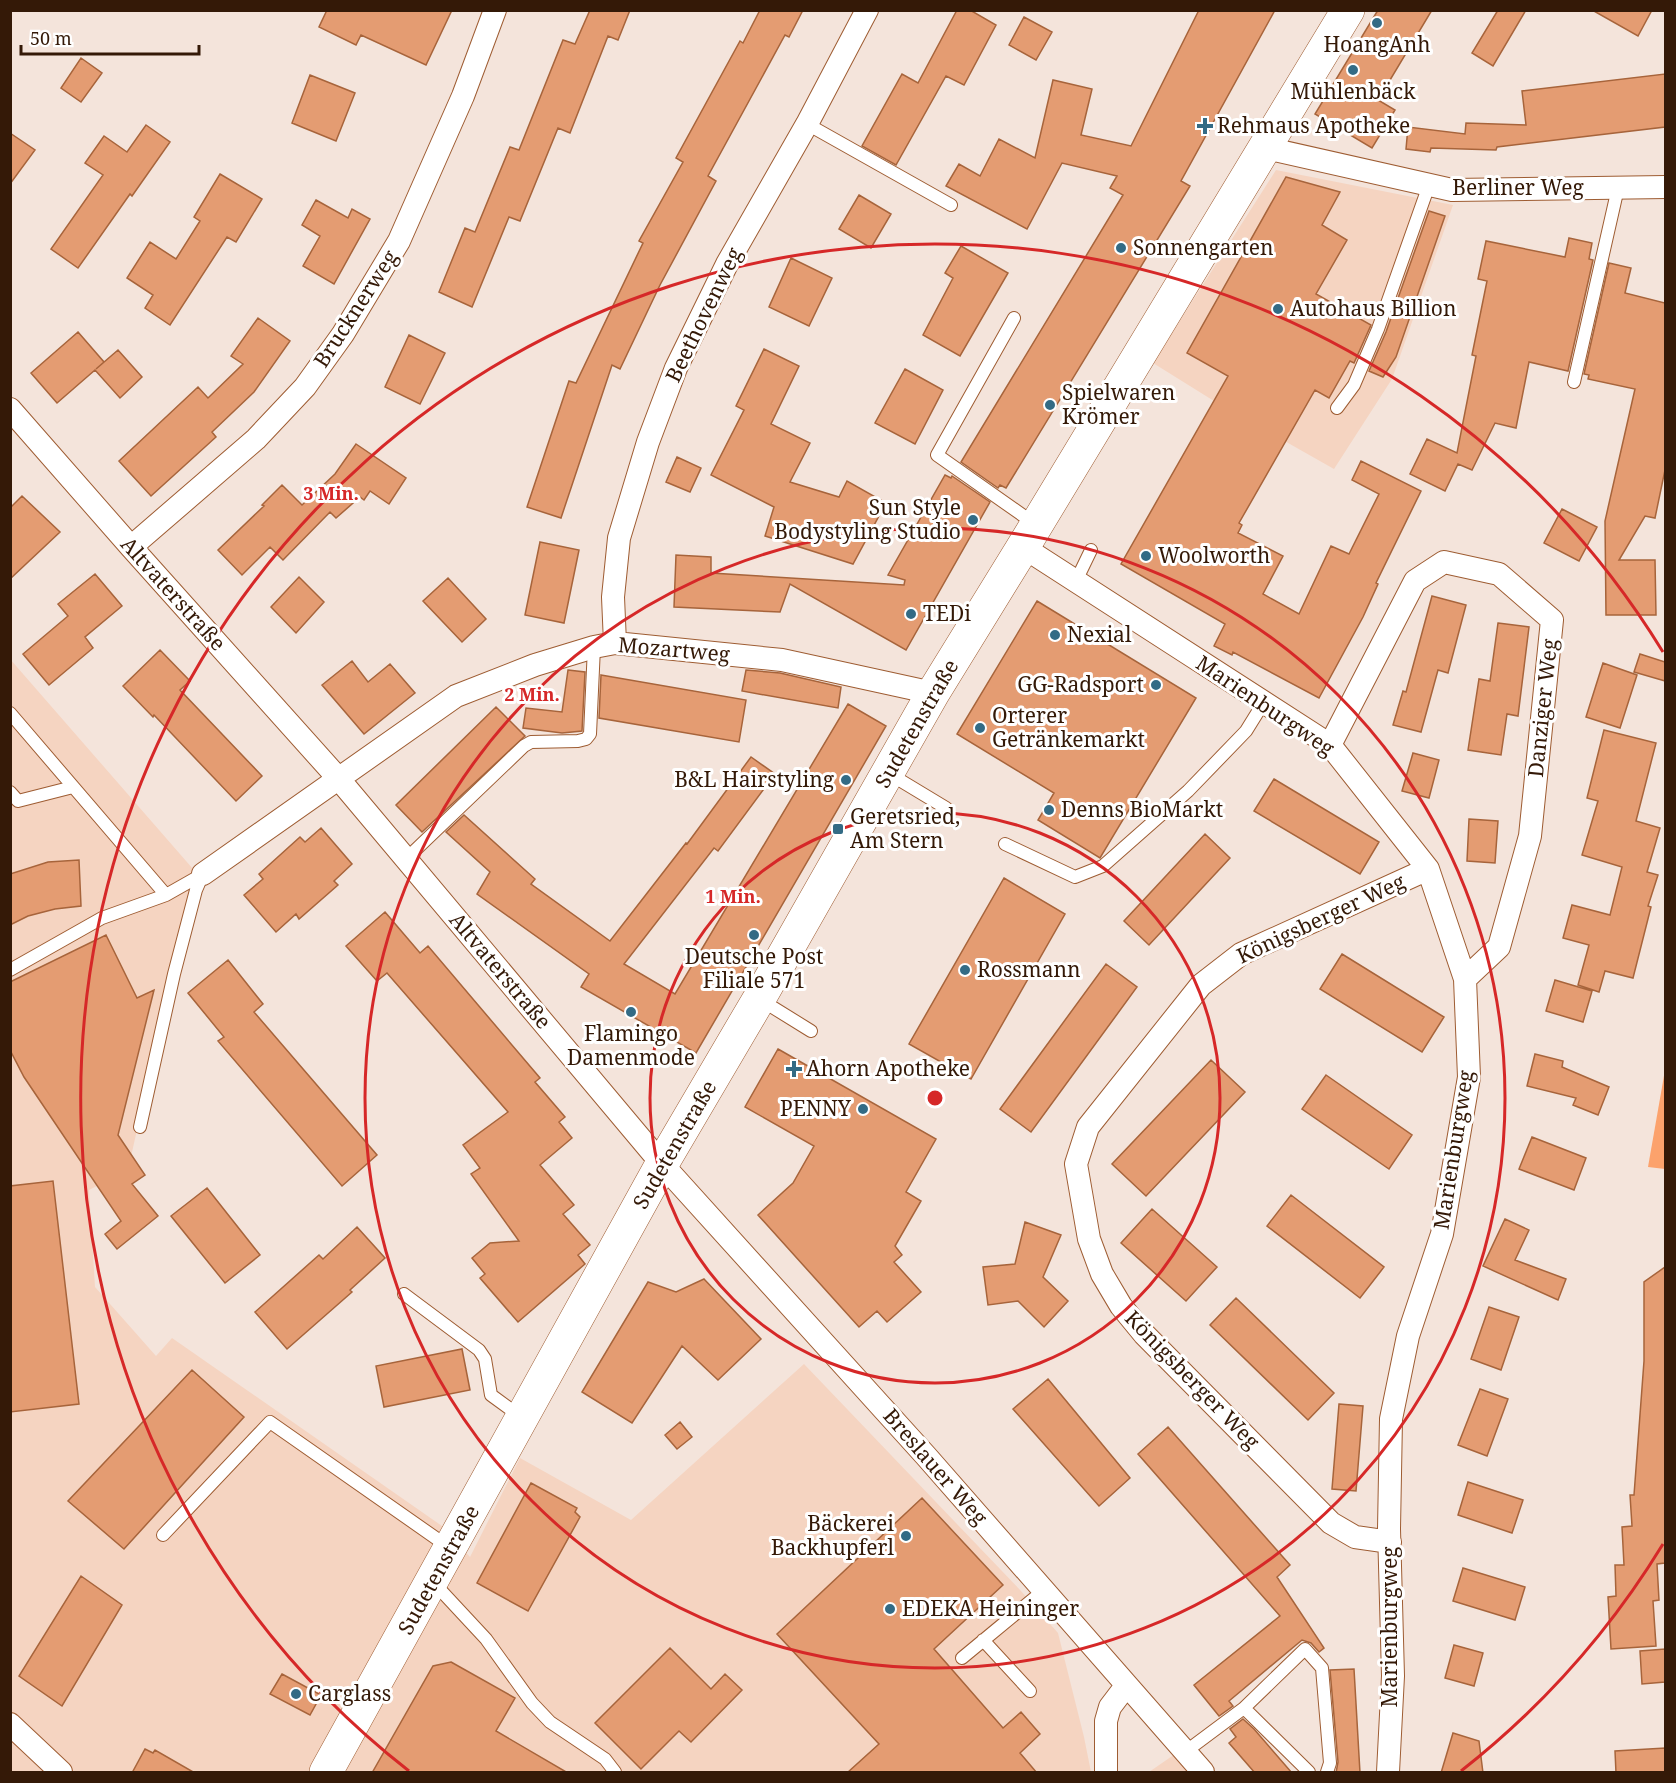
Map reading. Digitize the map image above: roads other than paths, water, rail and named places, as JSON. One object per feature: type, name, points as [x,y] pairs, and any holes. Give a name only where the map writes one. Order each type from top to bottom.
[{"type":"street","name":"Brucknerweg","points":[[130,547],[256,439],[305,387],[331,352],[399,241],[463,96],[495,10]]},
{"type":"street","name":"Beethovenweg","points":[[604,645],[613,597],[619,538],[648,442],[676,368],[727,264],[807,124],[867,10]]},
{"type":"street","name":"Sudetenstraße","points":[[326,1773],[662,1164],[933,693],[1348,10]]},
{"type":"street","name":"Berliner Weg","points":[[1266,148],[1452,190],[1665,187]]},
{"type":"street","name":"Altvaterstraße","points":[[10,409],[130,547],[338,778],[662,1164]]},
{"type":"street","name":"Marienburgweg","points":[[1030,536],[1076,581],[1330,745],[1428,869],[1465,979],[1469,1077],[1442,1234],[1408,1336],[1390,1419],[1393,1676],[1388,1773]]},
{"type":"street","name":"Danziger Weg","points":[[1330,745],[1415,581],[1444,562],[1499,574],[1552,620],[1530,836],[1499,947],[1465,979]]},
{"type":"street","name":"Mozartweg","points":[[338,778],[456,696],[535,665],[604,645],[782,660],[933,693]]},
{"type":"street","points":[[203,874],[338,778]]},
{"type":"street","name":"Königsberger Weg","points":[[1390,1542],[1355,1537],[1331,1523],[1144,1334],[1121,1306],[1102,1274],[1089,1239],[1076,1164],[1088,1127],[1201,985],[1241,954],[1428,869]]},
{"type":"street","name":"Breslauer Weg","points":[[662,1164],[926,1455],[1203,1773]]},
{"type":"street","points":[[1106,1773],[1108,1714],[1110,1707],[1126,1686]]},
{"type":"street","points":[[10,1724],[61,1773]]},
{"type":"lane","points":[[807,124],[951,205]]},
{"type":"lane","points":[[1337,408],[1354,385],[1378,329],[1429,185]]},
{"type":"lane","points":[[1574,382],[1618,188]]},
{"type":"lane","points":[[1014,318],[937,455],[1030,536]]},
{"type":"lane","points":[[1076,581],[1091,550]]},
{"type":"lane","points":[[406,859],[524,746],[531,742],[586,739],[590,734],[604,645]]},
{"type":"lane","points":[[1005,844],[1075,877],[1103,866],[1188,791],[1246,731],[1264,702]]},
{"type":"lane","points":[[10,713],[166,896]]},
{"type":"lane","points":[[888,773],[946,808]]},
{"type":"lane","points":[[10,792],[18,801],[73,787]]},
{"type":"lane","points":[[10,970],[102,918],[166,896],[203,874]]},
{"type":"lane","points":[[140,1127],[174,974],[196,890],[203,874]]},
{"type":"lane","points":[[759,999],[811,1030]]},
{"type":"lane","points":[[404,1294],[479,1350],[485,1359],[491,1395],[522,1418]]},
{"type":"lane","points":[[162,1535],[270,1422],[451,1549]]},
{"type":"lane","points":[[432,1581],[486,1639],[532,1703],[550,1722],[605,1759],[615,1773]]},
{"type":"lane","points":[[962,1658],[1043,1591]]},
{"type":"lane","points":[[983,1640],[1030,1691]]},
{"type":"lane","points":[[1185,1752],[1244,1708],[1305,1649],[1322,1668],[1330,1763],[1327,1773]]},
{"type":"lane","points":[[1244,1708],[1308,1773]]},
{"type":"place","name":"HoangAnh","points":[[1377,23]]},
{"type":"place","name":"Mühlenbäck","points":[[1353,70]]},
{"type":"place","name":"Rehmaus Apotheke","points":[[1205,126]]},
{"type":"place","name":"Sonnengarten","points":[[1121,248]]},
{"type":"place","name":"Autohaus Billion","points":[[1278,309]]},
{"type":"place","name":"Spielwaren Krömer","points":[[1050,405]]},
{"type":"place","name":"Sun Style Bodystyling Studio","points":[[973,520]]},
{"type":"place","name":"Woolworth","points":[[1146,556]]},
{"type":"place","name":"TEDi","points":[[911,614]]},
{"type":"place","name":"Nexial","points":[[1055,635]]},
{"type":"place","name":"GG-Radsport","points":[[1156,685]]},
{"type":"place","name":"Orterer Getränkemarkt","points":[[980,728]]},
{"type":"place","name":"B&L Hairstyling","points":[[846,780]]},
{"type":"place","name":"Denns BioMarkt","points":[[1049,810]]},
{"type":"place","name":"Geretsried, Am Stern","points":[[838,829]]},
{"type":"place","name":"Deutsche Post Filiale 571","points":[[754,935]]},
{"type":"place","name":"Rossmann","points":[[965,970]]},
{"type":"place","name":"Flamingo Damenmode","points":[[631,1012]]},
{"type":"place","name":"Ahorn Apotheke","points":[[794,1069]]},
{"type":"place","name":"PENNY","points":[[863,1109]]},
{"type":"place","name":"Bäckerei Backhupferl","points":[[906,1536]]},
{"type":"place","name":"EDEKA Heininger","points":[[890,1609]]},
{"type":"place","name":"Carglass","points":[[296,1694]]}]
